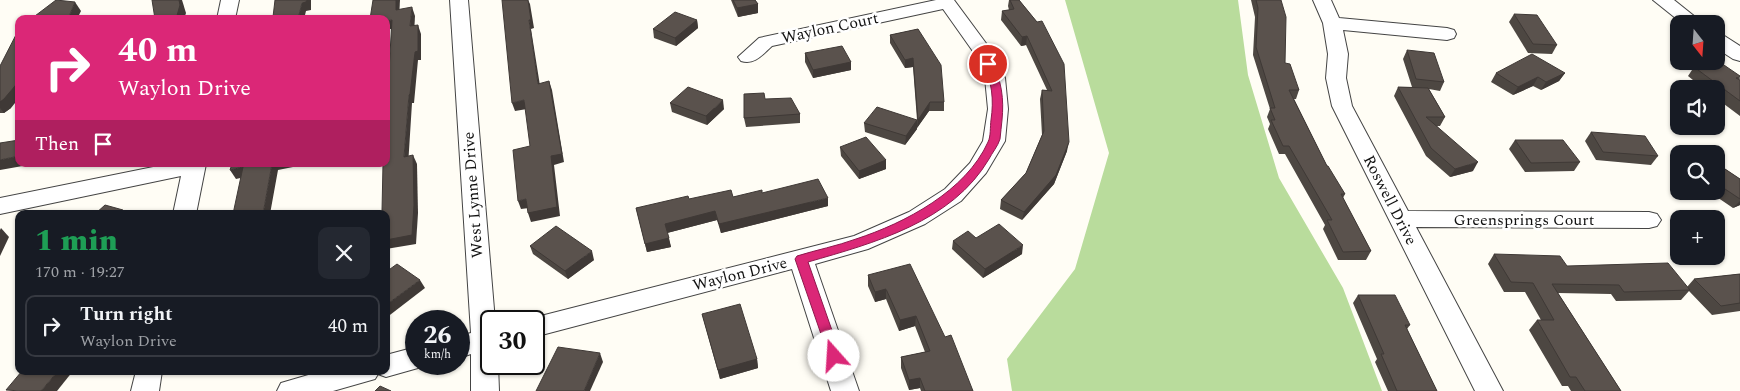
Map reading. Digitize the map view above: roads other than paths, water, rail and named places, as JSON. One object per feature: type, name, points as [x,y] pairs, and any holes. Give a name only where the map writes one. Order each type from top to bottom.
[{"type":"street","points":[[227,15],[230,0]]},
{"type":"street","name":"West Lynne Drive","points":[[459,0],[485,310]]},
{"type":"street","name":"Roswell Drive","points":[[1322,0],[1332,23],[1338,54],[1336,78],[1342,106],[1489,391]]},
{"type":"street","points":[[1662,0],[1683,15]]},
{"type":"street","name":"Waylon Court","points":[[748,57],[766,42],[946,2]]},
{"type":"street","name":"Waylon Drive","points":[[545,324],[860,243],[918,218],[953,195],[978,168],[994,141],[998,109],[995,78],[981,50],[946,2]]},
{"type":"street","points":[[1332,23],[1447,34]]},
{"type":"street","points":[[1725,44],[1740,55]]},
{"type":"street","points":[[0,206],[185,167]]},
{"type":"street","points":[[185,210],[194,167]]},
{"type":"street","name":"Greensprings Court","points":[[1400,219],[1649,220]]},
{"type":"street","points":[[801,259],[845,391]]},
{"type":"street","points":[[390,365],[405,361]]},
{"type":"street","points":[[145,391],[148,375]]},
{"type":"street","points":[[291,391],[351,375]]},
{"type":"street","name":"West Lynne Drive","points":[[485,391],[486,375]]}]
